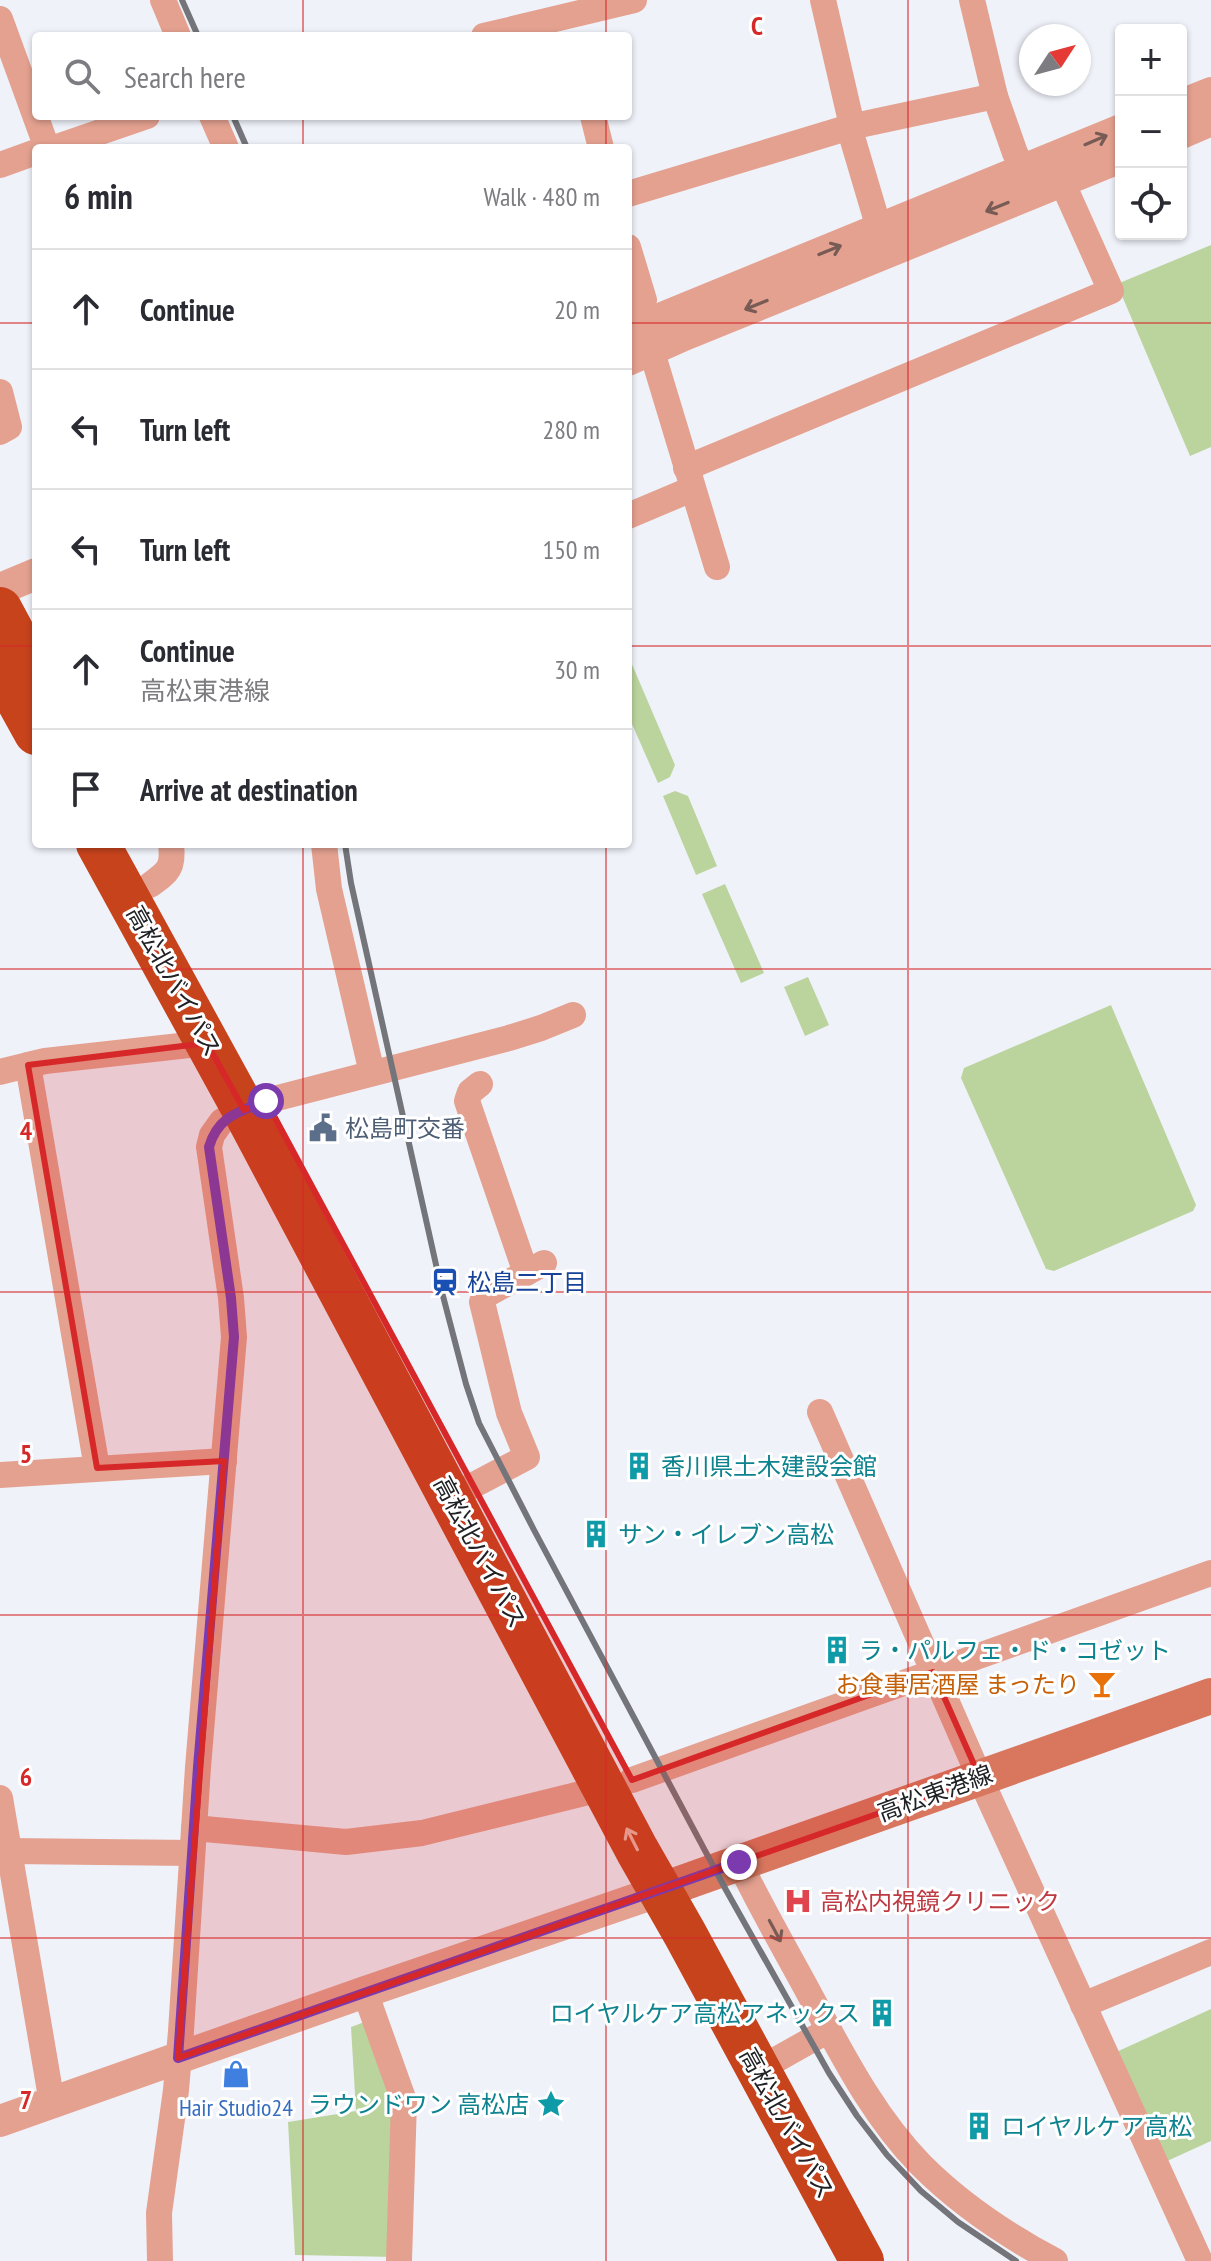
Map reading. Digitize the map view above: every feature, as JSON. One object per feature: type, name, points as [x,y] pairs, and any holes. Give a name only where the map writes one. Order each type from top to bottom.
[{"type":"highway","points":[[0,609],[32,669]]},
{"type":"highway","points":[[0,668],[32,726]]},
{"type":"highway","name":"高松北バイパス","points":[[100,848],[207,1043],[255,1105]]},
{"type":"highway","name":"高松北バイパス","points":[[129,848],[255,1105],[618,1784],[770,2064],[889,2261]]},
{"type":"highway","name":"高松北バイパス","points":[[770,2064],[862,2261]]},
{"type":"main road","name":"高松東港線","points":[[673,1886],[1211,1696]]},
{"type":"street","points":[[163,0],[176,32]]},
{"type":"street","points":[[503,32],[579,16],[634,0]]},
{"type":"street","points":[[823,0],[850,127],[882,241]]},
{"type":"street","points":[[632,514],[689,478],[1111,291],[1044,175],[1015,153],[995,96],[972,0]]},
{"type":"street","points":[[0,19],[32,107]]},
{"type":"street","points":[[1187,103],[1211,93]]},
{"type":"street","points":[[632,193],[850,127],[995,96]]},
{"type":"street","points":[[37,120],[46,144]]},
{"type":"street","points":[[66,144],[135,120]]},
{"type":"street","points":[[214,120],[224,144]]},
{"type":"street","points":[[594,120],[600,144]]},
{"type":"street","points":[[1187,130],[1211,120]]},
{"type":"street","points":[[638,342],[1044,175],[1115,134]]},
{"type":"street","points":[[0,165],[32,153]]},
{"type":"street","points":[[1044,175],[1115,158]]},
{"type":"street","points":[[632,260],[644,300],[639,309],[638,342],[689,478],[717,567]]},
{"type":"street","points":[[0,392],[9,427],[0,432]]},
{"type":"street","points":[[0,589],[32,576]]},
{"type":"street","points":[[0,609],[32,599]]},
{"type":"street","points":[[150,885],[170,868],[172,848]]},
{"type":"street","points":[[324,848],[329,889],[372,1073]]},
{"type":"street","points":[[160,2261],[159,2213],[176,2090],[234,1337],[209,1147],[212,1135],[222,1121],[255,1105],[509,1038],[573,1015]]},
{"type":"street","points":[[0,1072],[45,1061],[207,1043]]},
{"type":"street","points":[[28,1065],[97,1468]]},
{"type":"street","points":[[461,1492],[527,1457],[509,1413],[482,1302],[484,1296],[535,1268],[467,1101],[470,1092],[480,1084]]},
{"type":"street","points":[[820,1412],[980,1778],[1200,2261]]},
{"type":"street","points":[[0,1475],[224,1461]]},
{"type":"street","points":[[9,1851],[193,1841],[346,1842],[422,1833],[618,1784],[1211,1573]]},
{"type":"street","points":[[0,1798],[9,1851],[12,1945],[52,2103]]},
{"type":"street","points":[[739,1862],[829,2030],[898,2139],[921,2165],[982,2216],[1055,2261]]},
{"type":"street","points":[[0,2121],[673,1886]]},
{"type":"street","points":[[1083,2005],[1211,1952]]},
{"type":"street","points":[[365,1992],[404,2101],[399,2261]]},
{"type":"street","points":[[770,2064],[829,2030]]},
{"type":"highlighted area","points":[[207,1043],[244,1110],[266,1101],[632,1780],[933,1672],[980,1778],[178,2058],[224,1461],[97,1468],[28,1065]]},
{"type":"green space","points":[[1211,245],[1211,447],[1190,456],[1117,284]]},
{"type":"green space","points":[[632,664],[675,765],[670,777],[658,783],[632,724]]},
{"type":"green space","points":[[675,791],[688,796],[717,866],[696,875],[663,796]]},
{"type":"green space","points":[[725,884],[764,973],[741,983],[702,894]]},
{"type":"green space","points":[[808,977],[829,1025],[805,1036],[784,987]]},
{"type":"green space","points":[[1111,1005],[1196,1205],[1193,1211],[1054,1271],[1046,1269],[961,1078],[964,1068]]},
{"type":"green space","points":[[1211,2009],[1211,2141],[1165,2162],[1114,2053]]},
{"type":"green space","points":[[370,2020],[399,2102],[394,2257],[295,2255],[288,2122],[356,2111],[351,2027]]},
{"type":"railway","points":[[182,0],[196,32]]},
{"type":"railway","points":[[235,120],[245,144]]},
{"type":"railway","points":[[346,848],[443,1296],[479,1423],[726,1890],[829,2073],[887,2155],[921,2191],[958,2222],[1016,2261]]},
{"type":"place","name":"松島町交番","points":[[323,1128]]},
{"type":"place","name":"松島二丁目","points":[[445,1282]]},
{"type":"place","name":"香川県土木建設会館","points":[[639,1466]]},
{"type":"place","name":"サン・イレブン高松","points":[[596,1534]]},
{"type":"place","name":"ラ・パルフェ・ド・コゼット","points":[[837,1650]]},
{"type":"place","name":"お食事居酒屋 まったり","points":[[1102,1684]]},
{"type":"place","name":"高松内視鏡クリニック","points":[[798,1901]]},
{"type":"place","name":"ロイヤルケア高松アネックス","points":[[882,2013]]},
{"type":"place","name":"Hair Studio24","points":[[236,2074]]},
{"type":"place","name":"ラウンドワン 高松店","points":[[551,2104]]},
{"type":"place","name":"ロイヤルケア高松","points":[[979,2126]]},
{"type":"route","points":[[266,1101],[222,1121],[212,1135],[209,1147],[234,1337],[198,1767],[178,2058],[739,1862]]}]
